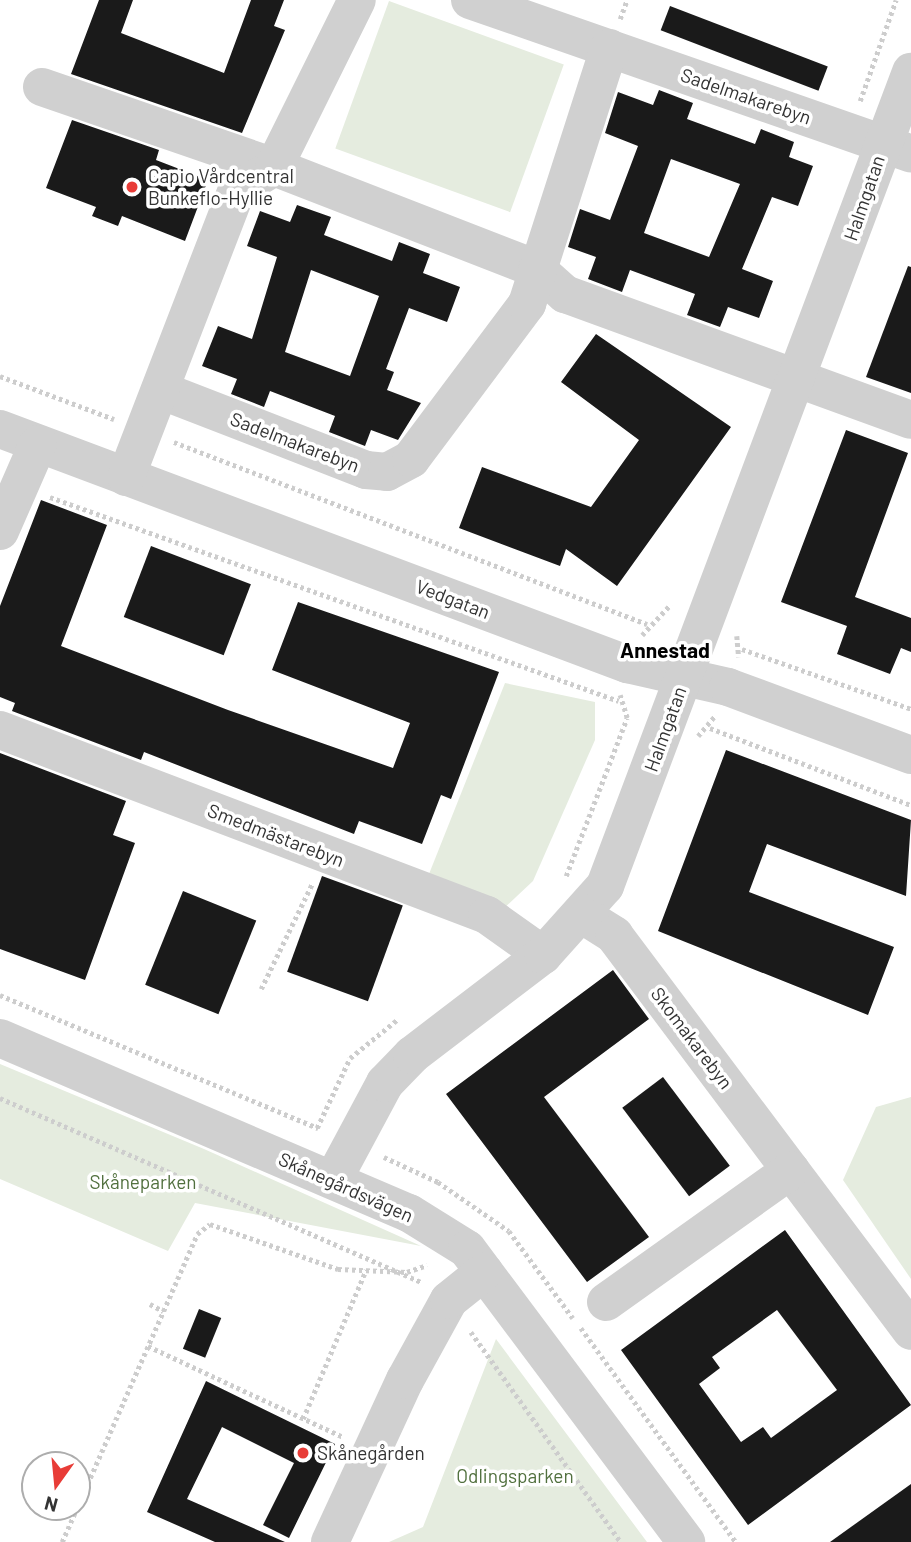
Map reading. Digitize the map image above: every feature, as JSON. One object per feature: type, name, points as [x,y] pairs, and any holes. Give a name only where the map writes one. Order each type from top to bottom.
[{"type":"street","points":[[127,477],[237,190],[274,167],[357,0]]},
{"type":"street","name":"Sadelmakarebyn","points":[[470,0],[881,143]]},
{"type":"street","name":"Sadelmakarebyn","points":[[160,390],[366,470],[387,472],[433,437],[527,304],[609,48]]},
{"type":"street","name":"Halmgatan","points":[[333,1180],[385,1083],[412,1055],[543,955],[584,916],[605,886],[799,383],[881,143],[911,72]]},
{"type":"street","points":[[42,86],[274,167],[537,269],[565,294],[799,383],[911,420]]},
{"type":"street","name":"Vedgatan","points":[[0,429],[627,664],[728,687],[911,755]]},
{"type":"street","points":[[0,531],[38,444]]},
{"type":"street","name":"Smedmästarebyn","points":[[0,730],[487,915],[543,955]]},
{"type":"street","name":"Skomakarebyn","points":[[584,916],[614,935],[911,1331]]},
{"type":"street","name":"Skånegårdsvägen","points":[[0,1038],[409,1213],[476,1261],[686,1542]]},
{"type":"street","points":[[607,1302],[791,1170]]},
{"type":"street","points":[[330,1542],[372,1450],[449,1300],[476,1261]]},
{"type":"path","points":[[881,143],[896,0]]},
{"type":"path","points":[[0,376],[647,624]]},
{"type":"path","points":[[18,485],[619,701]]},
{"type":"path","points":[[564,880],[627,718],[619,701],[627,664],[647,624],[669,609],[674,597]]},
{"type":"path","points":[[742,649],[911,709]]},
{"type":"path","points":[[710,728],[911,805]]},
{"type":"path","points":[[261,989],[326,855]]},
{"type":"path","points":[[317,1128],[350,1058],[402,1016]]},
{"type":"path","points":[[0,1098],[407,1272],[449,1300],[621,1542]]},
{"type":"path","points":[[62,1542],[197,1234],[210,1224],[227,1225],[323,1265],[407,1272],[476,1261]]},
{"type":"path","points":[[303,1419],[366,1270]]},
{"type":"path","points":[[150,1304],[163,1311]]},
{"type":"path","points":[[147,1346],[372,1450]]},
{"type":"green space","points":[[389,1],[564,65],[510,212],[335,149]]},
{"type":"green space","points":[[505,683],[595,702],[595,740],[533,881],[500,912],[427,879]]},
{"type":"green space","name":"Skåneparken","points":[[0,1064],[204,1149],[421,1246],[195,1203],[168,1251],[0,1179]]},
{"type":"green space","points":[[911,1097],[911,1279],[843,1180],[876,1107]]},
{"type":"green space","name":"Odlingsparken","points":[[496,1339],[647,1542],[389,1542],[423,1527]]},
{"type":"building","points":[[99,0],[133,0],[121,33],[224,73],[251,0],[284,0],[274,26],[285,30],[242,133],[71,74]]},
{"type":"building","points":[[670,6],[828,67],[818,91],[661,30]]},
{"type":"building","points":[[659,90],[693,103],[687,119],[755,144],[761,129],[794,142],[789,157],[813,166],[798,206],[772,197],[742,269],[773,281],[759,318],[728,307],[720,327],[687,315],[695,294],[630,270],[622,292],[588,279],[596,257],[568,247],[580,209],[610,220],[638,146],[605,133],[618,92],[653,105]],"holes":[[[671,159],[740,184],[709,257],[644,233]]]},
{"type":"building","points":[[72,120],[159,150],[156,160],[208,180],[185,241],[122,216],[118,226],[92,216],[96,207],[46,188]]},
{"type":"building","points":[[297,205],[331,217],[324,235],[392,261],[399,242],[430,254],[423,273],[460,287],[447,322],[409,308],[386,369],[394,372],[387,390],[421,403],[398,440],[371,430],[365,446],[329,432],[335,416],[270,391],[264,407],[231,394],[237,379],[202,366],[218,326],[252,339],[277,257],[247,246],[260,211],[290,222]],"holes":[[[311,270],[379,296],[350,376],[285,352]]]},
{"type":"building","points":[[908,266],[911,267],[911,393],[866,377]]},
{"type":"building","points":[[596,334],[731,427],[617,586],[566,549],[560,566],[459,528],[482,467],[591,507],[639,440],[561,382]]},
{"type":"building","points":[[846,430],[908,453],[855,597],[911,618],[911,652],[901,648],[890,674],[837,654],[847,626],[781,602]]},
{"type":"building","points":[[41,500],[107,525],[61,646],[228,710],[393,768],[410,723],[272,670],[298,602],[499,672],[451,799],[441,795],[422,844],[359,821],[354,834],[144,752],[141,760],[12,711],[15,703],[0,697],[0,606]]},
{"type":"building","points":[[151,546],[251,584],[224,655],[124,617]]},
{"type":"building","points":[[726,750],[911,820],[906,896],[767,844],[749,892],[894,947],[868,1015],[658,931]]},
{"type":"building","points":[[0,753],[126,801],[113,835],[135,843],[85,980],[0,949]]},
{"type":"building","points":[[322,876],[403,905],[368,1001],[287,972]]},
{"type":"building","points":[[183,891],[256,921],[218,1014],[145,985]]},
{"type":"building","points":[[613,970],[649,1019],[544,1097],[649,1237],[587,1282],[446,1094]]},
{"type":"building","points":[[663,1077],[730,1166],[689,1196],[622,1108]]},
{"type":"building","points":[[785,1230],[911,1405],[748,1525],[621,1350]],"holes":[[[777,1310],[837,1390],[771,1438],[763,1427],[741,1442],[699,1384],[720,1368],[712,1357]]]},
{"type":"building","points":[[199,1309],[221,1318],[205,1358],[183,1349]]},
{"type":"building","name":"Skånegården","points":[[206,1381],[335,1444],[289,1538],[263,1525],[294,1463],[222,1427],[187,1499],[285,1542],[215,1542],[147,1512]]},
{"type":"building","points":[[911,1484],[911,1542],[830,1542]]},
{"type":"place","name":"Capio Vårdcentral Bunkeflo-Hyllie","points":[[132,187]]},
{"type":"place","name":"Skånegården","points":[[303,1453]]},
{"type":"district","name":"Annestad","points":[[665,650]]}]
